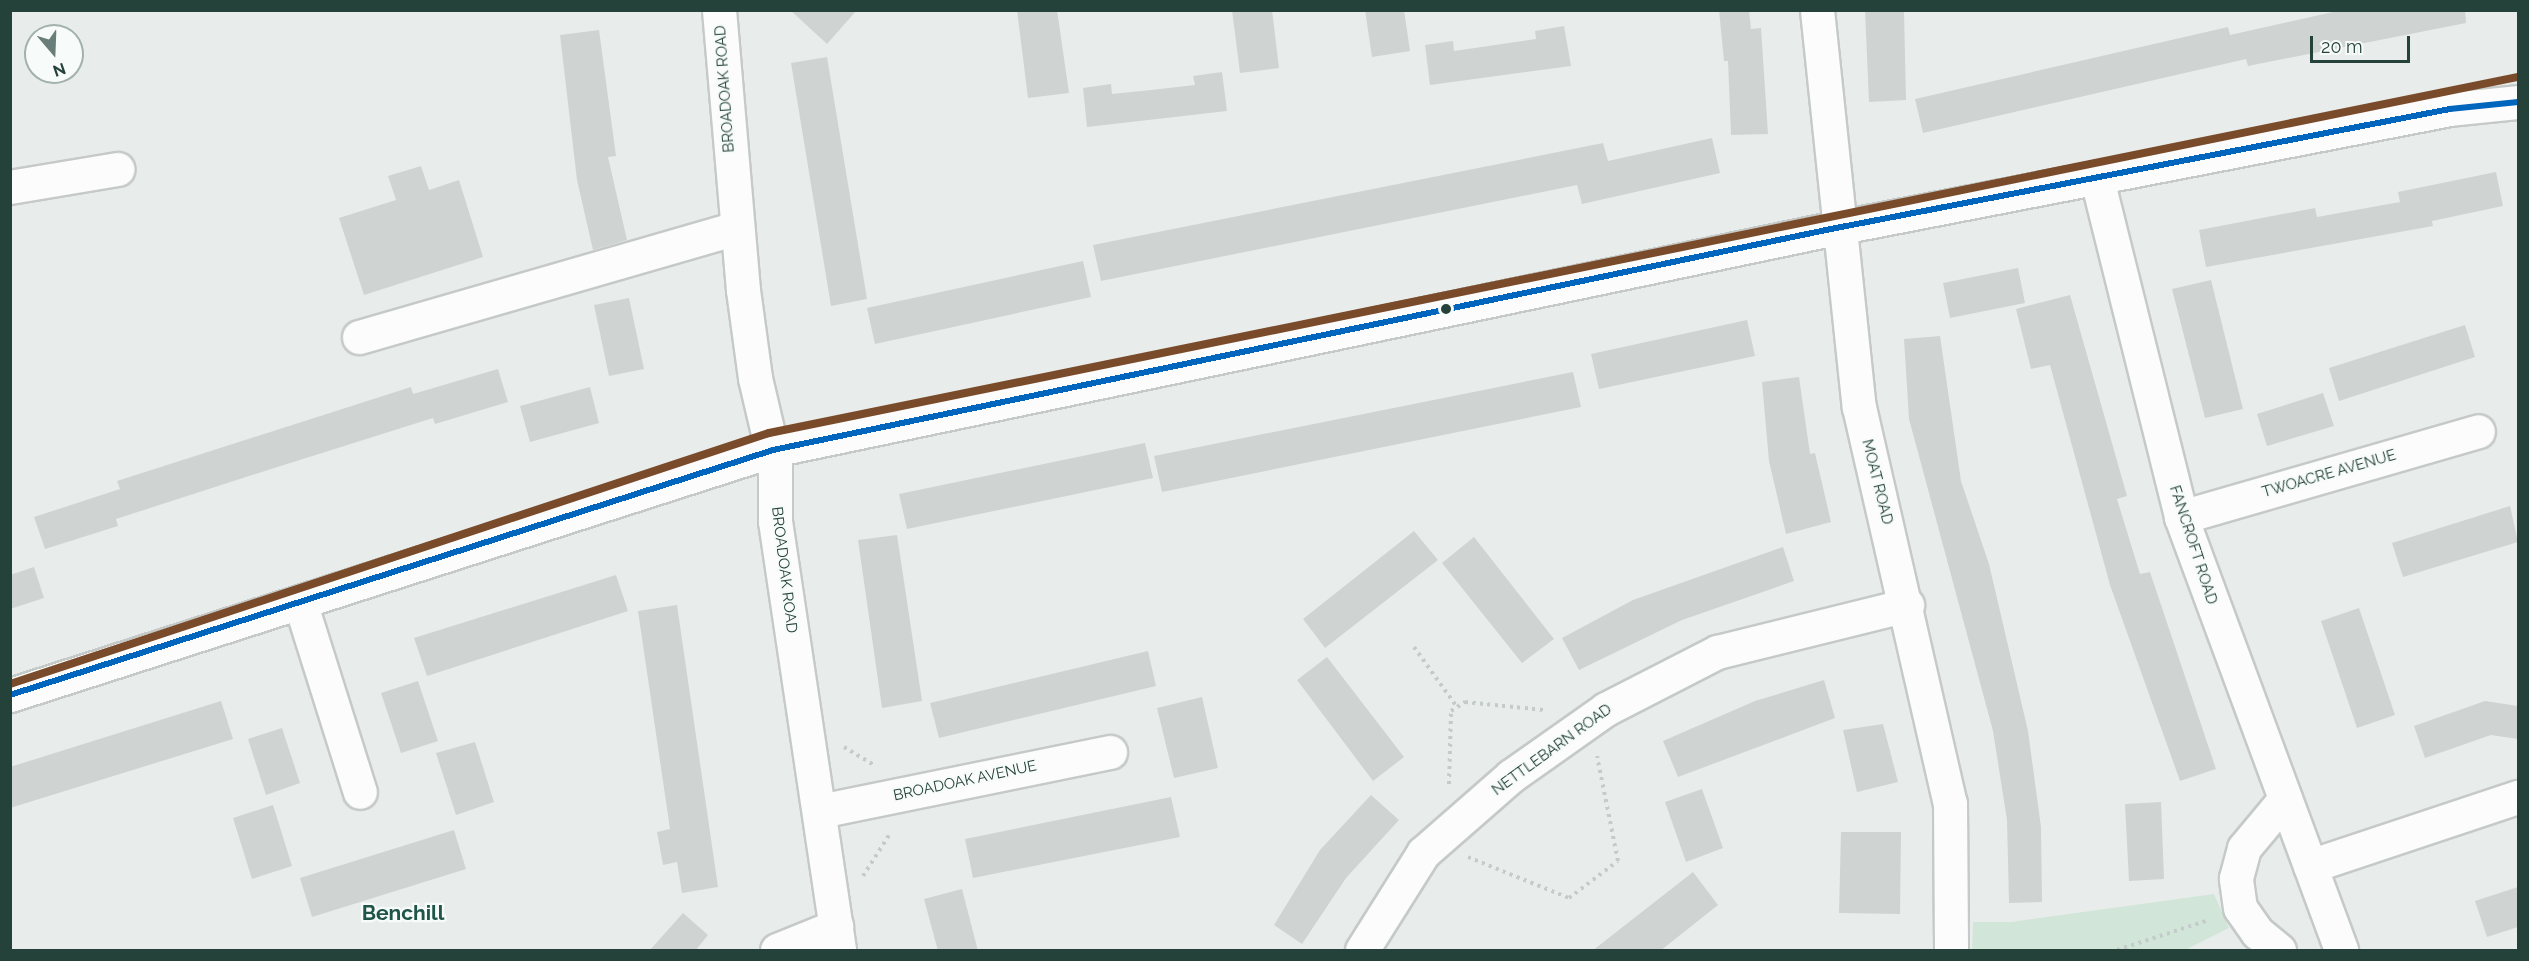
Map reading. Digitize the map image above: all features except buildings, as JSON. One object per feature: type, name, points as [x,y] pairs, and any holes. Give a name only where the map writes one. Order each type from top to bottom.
[{"type":"street","name":"BROADOAK ROAD","points":[[719,10],[737,228],[754,378],[773,450],[775,521],[838,938]]},
{"type":"street","name":"MOAT ROAD","points":[[1817,10],[1836,228],[1859,407],[1907,605],[1950,802],[1951,951]]},
{"type":"street","points":[[2450,108],[2518,80]]},
{"type":"street","points":[[10,695],[773,450],[1836,228],[2097,179],[2450,108],[2518,102]]},
{"type":"street","points":[[10,187],[117,169]]},
{"type":"street","name":"FANCROFT ROAD","points":[[2097,179],[2181,517],[2341,951]]},
{"type":"street","points":[[359,337],[737,228]]},
{"type":"street","name":"TWOACRE AVENUE","points":[[2181,517],[2478,431]]},
{"type":"street","points":[[300,602],[360,792]]},
{"type":"street","name":"NETTLEBARN ROAD","points":[[1362,951],[1441,838],[1511,776],[1587,722],[1717,652],[1907,605]]},
{"type":"street","name":"BROADOAK AVENUE","points":[[820,811],[1110,752]]},
{"type":"street","points":[[2310,866],[2518,797]]},
{"type":"street","points":[[2279,951],[2256,933],[2240,908],[2236,878],[2244,848],[2285,800]]},
{"type":"street","points":[[777,951],[838,938]]},
{"type":"path","points":[[1414,646],[1457,707]]},
{"type":"path","points":[[1465,702],[1515,704],[1587,722],[1618,861],[1569,898],[1441,838],[1451,711],[1457,707],[1465,702]]},
{"type":"path","points":[[2117,951],[2240,908]]},
{"type":"green space","points":[[2214,894],[2229,928],[2185,950],[1972,950],[1973,922],[2011,922]]},
{"type":"transit line","points":[[10,684],[769,433],[2518,77]]},
{"type":"transit line","points":[[10,695],[773,450],[1836,228],[2450,109],[2518,102]]},
{"type":"district","name":"Benchill","points":[[403,913]]}]
